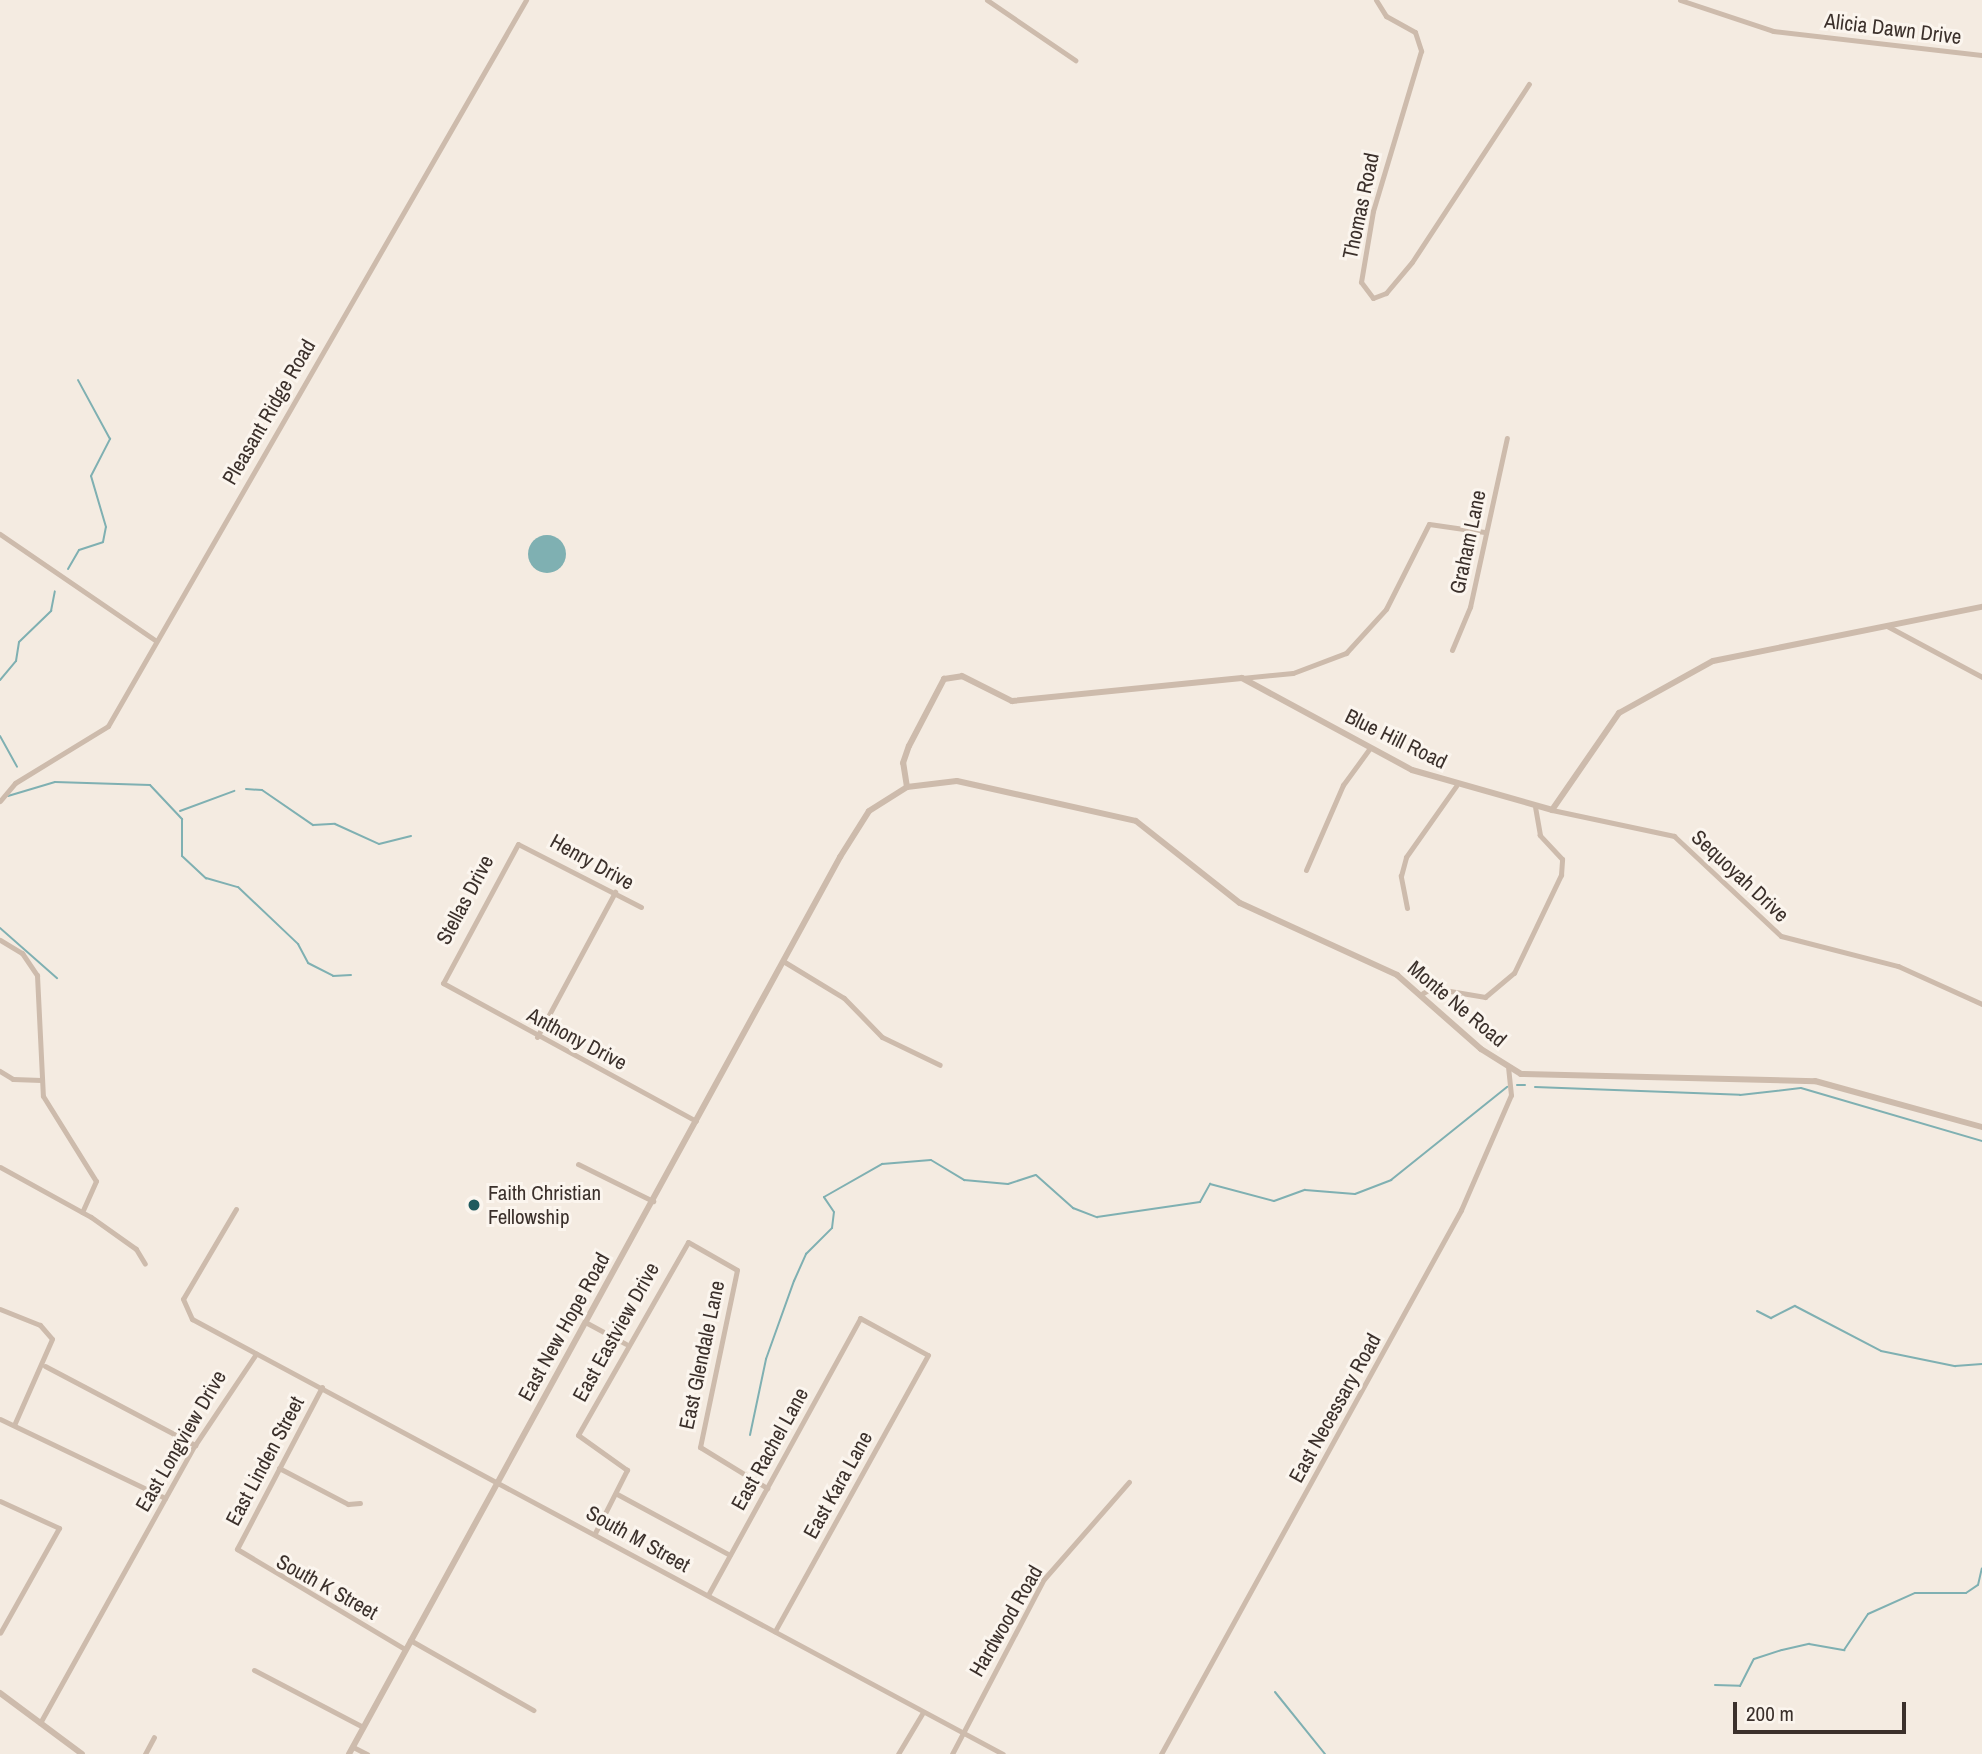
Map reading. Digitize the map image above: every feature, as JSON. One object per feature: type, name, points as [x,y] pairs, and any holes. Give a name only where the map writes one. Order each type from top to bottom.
[{"type":"street","name":"Pleasant Ridge Road","points":[[0,801],[15,783],[103,731],[526,0]]},
{"type":"street","points":[[987,0],[1075,60]]},
{"type":"street","name":"Thomas Road","points":[[1377,0],[1385,16],[1415,32],[1421,51],[1373,211],[1361,282],[1373,298],[1386,293],[1412,262],[1529,83]]},
{"type":"street","name":"Alicia Dawn Drive","points":[[1680,0],[1773,31],[1982,55]]},
{"type":"street","name":"Graham Lane","points":[[1452,650],[1470,607],[1484,532],[1507,438]]},
{"type":"street","points":[[908,788],[903,763],[944,679],[962,676],[1012,701],[1293,673],[1346,653],[1386,609],[1429,524],[1484,532]]},
{"type":"street","points":[[0,534],[156,641]]},
{"type":"street","points":[[1552,810],[1607,725],[1667,683],[1735,654],[1982,607]]},
{"type":"street","points":[[1887,626],[1982,677]]},
{"type":"street","name":"Blue Hill Road","points":[[1242,678],[1370,748],[1456,786],[1552,810]]},
{"type":"street","points":[[1306,870],[1343,786],[1370,748]]},
{"type":"street","name":"Monte Ne Road","points":[[908,788],[957,781],[1136,821],[1223,893],[1423,992],[1508,1068],[1577,1080],[1815,1081],[1982,1127]]},
{"type":"street","points":[[1408,908],[1401,883],[1406,857],[1456,786]]},
{"type":"street","name":"East New Hope Road","points":[[349,1754],[861,821],[883,799],[908,788]]},
{"type":"street","points":[[1423,992],[1485,997],[1514,973],[1561,875],[1562,859],[1540,835],[1535,807]]},
{"type":"street","name":"Sequoyah Drive","points":[[1552,810],[1674,836],[1781,936],[1898,966],[1982,1004]]},
{"type":"street","name":"Henry Drive","points":[[527,844],[641,907]]},
{"type":"street","name":"Stellas Drive","points":[[443,983],[510,850],[527,844]]},
{"type":"street","points":[[537,1037],[615,892]]},
{"type":"street","points":[[0,940],[22,953],[37,975],[41,1080],[52,1118],[96,1181],[82,1212]]},
{"type":"street","points":[[783,961],[844,998],[882,1037],[940,1065]]},
{"type":"street","name":"Anthony Drive","points":[[443,983],[537,1037],[696,1121]]},
{"type":"street","name":"East Necessary Road","points":[[1161,1754],[1461,1210],[1511,1095],[1508,1068]]},
{"type":"street","points":[[0,1071],[13,1079],[41,1080]]},
{"type":"street","points":[[578,1164],[653,1201]]},
{"type":"street","points":[[0,1167],[82,1212],[136,1249],[145,1264]]},
{"type":"street","points":[[236,1209],[183,1306],[192,1319],[256,1354]]},
{"type":"street","name":"East Glendale Lane","points":[[682,1245],[693,1242],[737,1270],[700,1447],[767,1488]]},
{"type":"street","name":"East Eastview Drive","points":[[617,1494],[627,1470],[578,1435],[682,1245]]},
{"type":"street","points":[[0,1309],[49,1332],[52,1349],[14,1425]]},
{"type":"street","name":"East Rachel Lane","points":[[708,1595],[860,1318],[928,1355]]},
{"type":"street","points":[[587,1323],[626,1344]]},
{"type":"street","name":"South M Street","points":[[256,1354],[595,1533],[1003,1754]]},
{"type":"street","name":"East Longview Drive","points":[[40,1723],[195,1445],[256,1354]]},
{"type":"street","name":"East Kara Lane","points":[[775,1631],[928,1355]]},
{"type":"street","points":[[45,1366],[195,1445]]},
{"type":"street","name":"East Linden Street","points":[[237,1549],[322,1387]]},
{"type":"street","points":[[0,1419],[165,1499]]},
{"type":"street","points":[[279,1468],[348,1504],[360,1503]]},
{"type":"street","name":"Hardwood Road","points":[[952,1754],[1044,1579],[1129,1482]]},
{"type":"street","points":[[595,1533],[617,1494],[730,1555]]},
{"type":"street","points":[[0,1501],[59,1528],[0,1633]]},
{"type":"street","name":"South K Street","points":[[237,1549],[405,1649]]},
{"type":"street","points":[[410,1640],[533,1710]]},
{"type":"street","points":[[254,1670],[363,1727]]},
{"type":"street","points":[[0,1693],[82,1754]]},
{"type":"street","points":[[898,1754],[923,1712]]},
{"type":"street","points":[[145,1754],[154,1737]]},
{"type":"street","points":[[353,1746],[367,1754]]},
{"type":"water","points":[[547,535],[560,541],[566,554],[560,567],[547,573],[534,567],[528,554],[534,541]]},
{"type":"waterway","points":[[68,569],[79,550],[103,542],[106,527],[91,476],[110,439],[78,380]]},
{"type":"waterway","points":[[0,680],[16,661],[19,642],[51,611],[55,591]]},
{"type":"waterway","points":[[0,736],[17,767]]},
{"type":"waterway","points":[[8,796],[55,782],[150,785],[182,819],[182,856],[206,878],[238,887],[298,944],[308,963],[333,976],[351,975]]},
{"type":"waterway","points":[[246,789],[262,790],[313,825],[335,824],[379,844],[411,836]]},
{"type":"waterway","points":[[180,811],[234,791]]},
{"type":"waterway","points":[[0,928],[57,978]]},
{"type":"waterway","points":[[1517,1085],[1525,1085]]},
{"type":"waterway","points":[[750,1435],[766,1359],[794,1281],[806,1254],[832,1228],[834,1212],[824,1197],[882,1164],[931,1160],[964,1180],[1008,1184],[1036,1175],[1073,1208],[1097,1217],[1200,1202],[1210,1184],[1274,1201],[1305,1190],[1355,1194],[1391,1180],[1507,1087]]},
{"type":"waterway","points":[[1535,1087],[1740,1095],[1801,1088],[1982,1141]]},
{"type":"waterway","points":[[1757,1311],[1771,1318],[1795,1306],[1881,1351],[1955,1366],[1982,1364]]},
{"type":"waterway","points":[[1715,1685],[1740,1686],[1754,1659],[1782,1650],[1809,1644],[1844,1650],[1868,1614],[1915,1593],[1966,1593],[1978,1585],[1982,1568]]},
{"type":"waterway","points":[[1275,1692],[1325,1754]]},
{"type":"place","name":"Faith Christian Fellowship","points":[[474,1205]]}]
